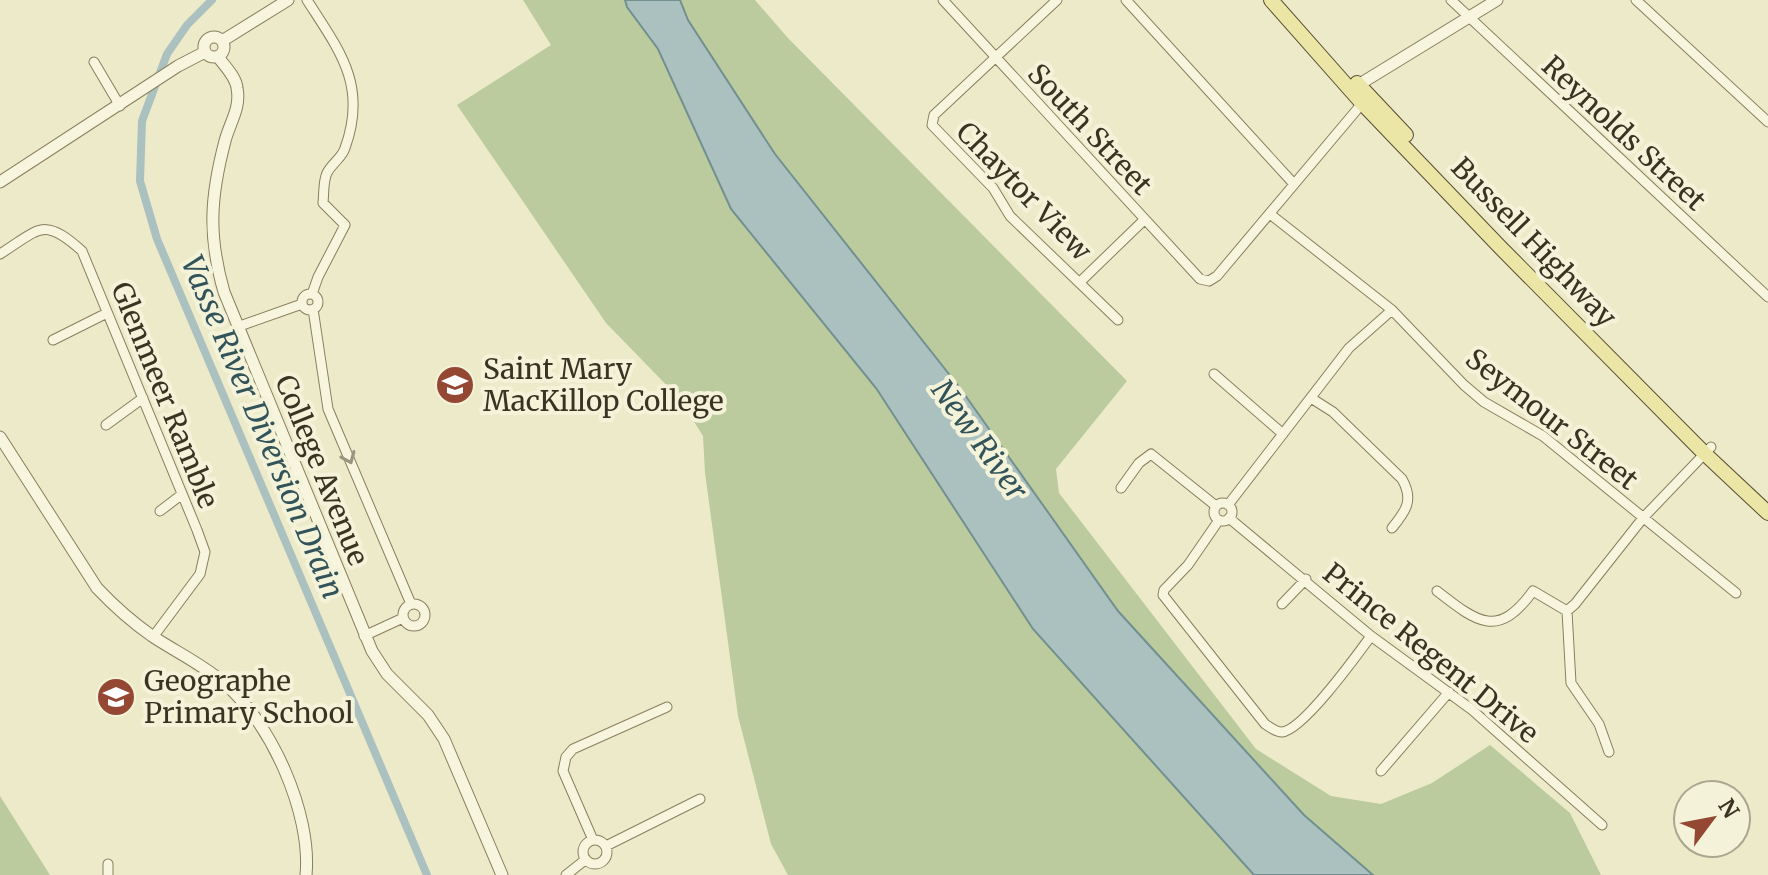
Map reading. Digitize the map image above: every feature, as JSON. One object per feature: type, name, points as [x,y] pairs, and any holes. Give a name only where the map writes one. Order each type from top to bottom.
[{"type":"main road","name":"Bussell Highway","points":[[1271,0],[1707,450],[1766,506]]},
{"type":"main road","name":"Bussell Highway","points":[[1282,0],[1360,94]]},
{"type":"street","points":[[222,41],[288,0]]},
{"type":"street","points":[[307,0],[342,55],[351,84],[355,115],[344,152],[327,173],[323,203],[345,225],[312,294]]},
{"type":"street","name":"South Street","points":[[943,0],[1200,279],[1209,281],[1217,276],[1270,214]]},
{"type":"street","points":[[996,59],[1057,0]]},
{"type":"street","points":[[1126,0],[1293,183]]},
{"type":"street","name":"Reynolds Street","points":[[1451,0],[1768,297]]},
{"type":"street","points":[[1270,214],[1360,94],[1497,0]]},
{"type":"street","points":[[1636,0],[1768,122]]},
{"type":"street","points":[[214,36],[222,41],[223,51],[218,57],[210,57],[205,52],[207,39],[214,36]]},
{"type":"street","points":[[0,182],[114,97],[133,98],[178,66],[205,52]]},
{"type":"street","name":"College Avenue","points":[[218,57],[237,85],[238,107],[226,137],[219,168],[211,232],[214,258],[237,327],[364,636],[387,674],[428,715],[444,739],[502,875]]},
{"type":"street","name":"Chaytor View","points":[[996,59],[934,115],[932,125],[993,188],[1010,216],[1118,320]]},
{"type":"street","points":[[94,62],[114,97]]},
{"type":"street","name":"Seymour Street","points":[[1270,214],[1392,310],[1484,402],[1543,436],[1736,593]]},
{"type":"street","points":[[1080,282],[1144,220]]},
{"type":"street","name":"Glenmeer Ramble","points":[[0,254],[40,229],[60,231],[82,251],[205,552],[200,574],[153,637]]},
{"type":"street","points":[[302,304],[304,296],[312,294]]},
{"type":"street","points":[[312,294],[318,302],[313,309],[328,409],[411,604]]},
{"type":"street","points":[[237,327],[302,304]]},
{"type":"street","points":[[302,304],[308,310],[313,309]]},
{"type":"street","points":[[1228,505],[1349,348],[1392,310]]},
{"type":"street","points":[[53,340],[107,313]]},
{"type":"street","points":[[1214,374],[1283,434]]},
{"type":"street","points":[[106,425],[143,398]]},
{"type":"street","points":[[1311,398],[1333,412],[1402,479],[1408,490],[1407,509],[1392,528]]},
{"type":"street","points":[[0,437],[97,588],[116,608],[153,637],[223,682],[254,717],[271,744],[298,809],[306,841],[306,875]]},
{"type":"street","points":[[1567,611],[1643,518],[1707,450]]},
{"type":"street","points":[[1121,488],[1139,463],[1151,454],[1216,506]]},
{"type":"street","points":[[160,511],[181,495]]},
{"type":"street","points":[[1224,519],[1214,516],[1220,503],[1228,505],[1232,513],[1164,590],[1163,595],[1265,724],[1276,731],[1293,728],[1333,687],[1371,636]]},
{"type":"street","name":"Prince Regent Drive","points":[[1224,519],[1306,579],[1371,636],[1449,692],[1602,825]]},
{"type":"street","points":[[1282,604],[1306,579]]},
{"type":"street","points":[[1437,591],[1464,613],[1491,621],[1503,621],[1511,616],[1533,591],[1567,611]]},
{"type":"street","points":[[403,618],[414,626],[424,619],[421,607],[411,604]]},
{"type":"street","points":[[403,618],[405,608],[411,604]]},
{"type":"street","points":[[1567,611],[1571,683],[1599,724],[1609,752]]},
{"type":"street","points":[[364,636],[403,618]]},
{"type":"street","points":[[1381,771],[1449,692]]},
{"type":"street","points":[[593,840],[563,771],[566,757],[573,749],[667,707]]},
{"type":"street","points":[[606,846],[700,799]]},
{"type":"street","points":[[593,840],[606,846]]},
{"type":"street","points":[[593,840],[583,849],[585,860],[590,864],[599,864],[606,857],[606,846]]},
{"type":"street","points":[[566,875],[585,860]]},
{"type":"street","points":[[599,864],[604,875]]},
{"type":"green space","points":[[523,0],[625,0],[658,49],[731,209],[876,388],[1210,825],[1254,875],[788,875],[771,844],[738,716],[705,473],[703,436],[680,399],[606,323],[457,105],[551,45]]},
{"type":"green space","points":[[680,0],[755,0],[787,37],[1127,381],[1056,469],[1059,493],[1256,749],[1331,796],[1381,804],[1432,783],[1490,745],[1570,813],[1601,875],[1373,875],[1304,815],[1118,611],[960,388],[775,154],[688,20]]},
{"type":"green space","points":[[0,796],[50,875],[0,875]]},
{"type":"water","name":"New River","points":[[625,0],[680,0],[688,20],[775,154],[960,388],[1118,611],[1304,815],[1373,875],[1254,875],[1033,629],[876,388],[731,209],[658,49]]},
{"type":"waterway","name":"Vasse River Diversion Drain","points":[[212,0],[187,25],[167,54],[142,121],[140,181],[157,239],[427,875]]},
{"type":"place","name":"Saint Mary MacKillop College","points":[[455,385]]},
{"type":"place","name":"Geographe Primary School","points":[[116,697]]}]
